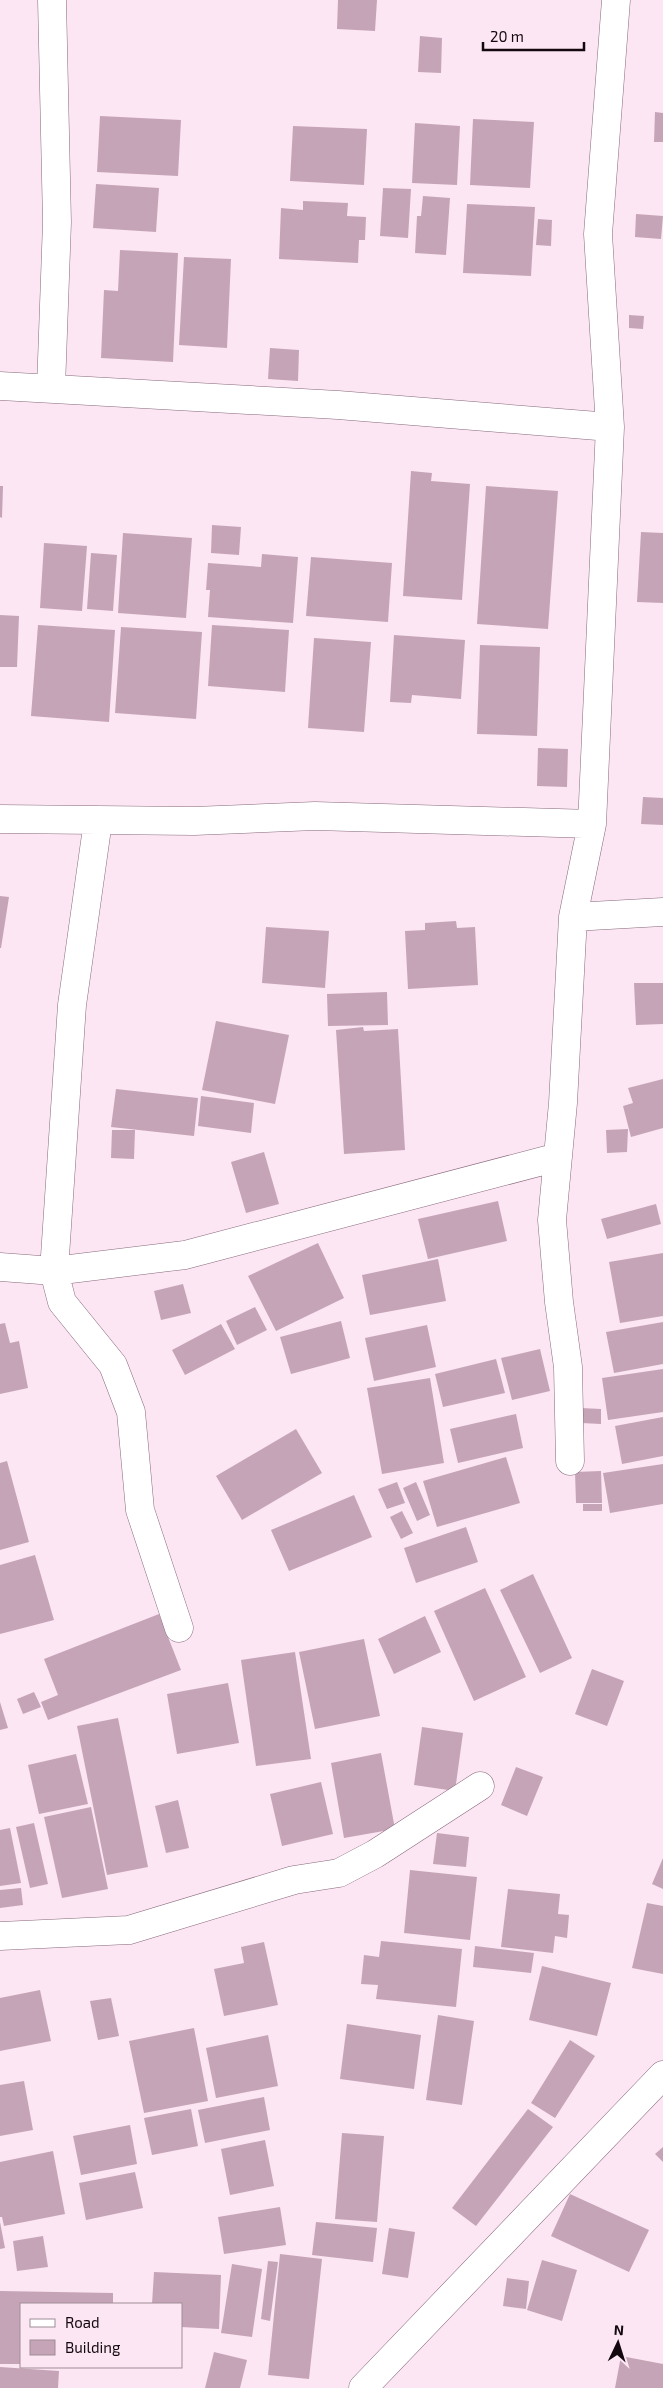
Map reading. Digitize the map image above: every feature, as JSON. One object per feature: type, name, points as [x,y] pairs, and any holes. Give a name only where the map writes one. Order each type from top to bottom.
[{"type":"street","points":[[51,388],[57,222],[52,0]]},
{"type":"street","points":[[570,1461],[568,1367],[559,1302],[552,1220],[563,1103],[573,917],[592,824],[610,427],[598,234],[616,0]]},
{"type":"street","points":[[0,386],[338,405],[610,427]]},
{"type":"street","points":[[0,820],[98,821],[315,816],[592,824]]},
{"type":"street","points":[[98,821],[72,1005],[54,1271],[62,1302],[113,1365],[131,1412],[140,1510],[179,1628]]},
{"type":"street","points":[[573,917],[663,912]]},
{"type":"street","points":[[0,1267],[54,1271],[184,1255],[558,1157]]},
{"type":"street","points":[[0,1936],[129,1930],[294,1880],[339,1873],[375,1854],[480,1786]]},
{"type":"street","points":[[363,2388],[663,2075]]},
{"type":"building","points":[[338,0],[377,0],[375,31],[337,29]]},
{"type":"building","points":[[420,36],[442,38],[441,73],[418,72]]},
{"type":"building","points":[[655,112],[663,113],[663,142],[654,142]]},
{"type":"building","points":[[100,116],[181,120],[178,176],[97,172]]},
{"type":"building","points":[[473,119],[534,122],[530,188],[470,185]]},
{"type":"building","points":[[415,123],[460,126],[457,185],[412,183]]},
{"type":"building","points":[[293,126],[367,129],[364,185],[290,181]]},
{"type":"building","points":[[96,184],[159,188],[156,232],[93,228]]},
{"type":"building","points":[[383,188],[411,189],[408,238],[380,236]]},
{"type":"building","points":[[423,196],[450,198],[446,255],[415,253],[417,216],[421,216]]},
{"type":"building","points":[[303,201],[348,203],[347,216],[366,217],[365,240],[359,240],[358,263],[279,259],[281,208],[303,210]]},
{"type":"building","points":[[467,204],[535,207],[531,276],[463,273]]},
{"type":"building","points":[[636,214],[663,216],[661,239],[635,237]]},
{"type":"building","points":[[538,219],[552,220],[551,246],[536,245]]},
{"type":"building","points":[[120,250],[178,253],[173,362],[101,358],[104,290],[118,291]]},
{"type":"building","points":[[184,257],[231,259],[227,348],[179,345]]},
{"type":"building","points":[[629,315],[644,316],[643,329],[629,328]]},
{"type":"building","points":[[270,348],[299,350],[298,381],[268,379]]},
{"type":"building","points":[[411,471],[432,473],[431,481],[470,484],[462,600],[403,596]]},
{"type":"building","points":[[0,486],[3,486],[2,518],[0,517]]},
{"type":"building","points":[[486,486],[558,491],[548,629],[477,624]]},
{"type":"building","points":[[212,525],[241,527],[239,555],[211,553]]},
{"type":"building","points":[[641,532],[663,533],[663,603],[637,602]]},
{"type":"building","points":[[123,533],[192,538],[186,618],[118,613]]},
{"type":"building","points":[[44,543],[87,546],[82,611],[40,608]]},
{"type":"building","points":[[91,553],[117,555],[113,611],[87,609]]},
{"type":"building","points":[[262,554],[298,557],[293,623],[208,617],[210,590],[206,590],[208,563],[261,567]]},
{"type":"building","points":[[311,557],[392,563],[388,622],[306,616]]},
{"type":"building","points":[[0,615],[19,616],[17,667],[0,667]]},
{"type":"building","points":[[38,625],[115,630],[109,722],[31,716]]},
{"type":"building","points":[[212,625],[289,630],[285,692],[208,686]]},
{"type":"building","points":[[121,627],[202,632],[196,719],[115,713]]},
{"type":"building","points":[[394,635],[465,640],[461,699],[412,695],[411,703],[390,702]]},
{"type":"building","points":[[314,638],[371,642],[364,732],[308,728]]},
{"type":"building","points":[[480,645],[540,647],[537,736],[477,734]]},
{"type":"building","points":[[538,748],[568,749],[567,787],[537,786]]},
{"type":"building","points":[[643,797],[663,798],[663,825],[641,824]]},
{"type":"building","points":[[0,896],[9,897],[1,948],[0,948]]},
{"type":"building","points":[[456,921],[457,928],[475,927],[478,985],[408,989],[405,931],[425,930],[425,923]]},
{"type":"building","points":[[266,927],[329,931],[325,988],[262,983]]},
{"type":"building","points":[[634,983],[663,983],[663,1024],[636,1025]]},
{"type":"building","points":[[387,992],[388,1025],[328,1026],[327,994]]},
{"type":"building","points":[[216,1021],[289,1035],[275,1104],[202,1090]]},
{"type":"building","points":[[363,1027],[364,1031],[398,1029],[405,1150],[344,1154],[336,1030]]},
{"type":"building","points":[[663,1079],[663,1128],[631,1137],[623,1106],[633,1103],[628,1088]]},
{"type":"building","points":[[116,1089],[198,1098],[194,1136],[111,1127]]},
{"type":"building","points":[[201,1096],[254,1103],[251,1133],[198,1126]]},
{"type":"building","points":[[628,1129],[627,1152],[607,1153],[606,1130]]},
{"type":"building","points":[[112,1130],[135,1130],[134,1159],[111,1158]]},
{"type":"building","points":[[264,1152],[279,1204],[246,1213],[231,1162]]},
{"type":"building","points":[[498,1201],[507,1241],[428,1259],[418,1219]]},
{"type":"building","points":[[656,1204],[661,1224],[607,1239],[601,1219]]},
{"type":"building","points":[[318,1243],[344,1298],[276,1331],[248,1276]]},
{"type":"building","points":[[663,1253],[663,1316],[620,1323],[609,1262]]},
{"type":"building","points":[[438,1259],[446,1301],[370,1315],[362,1275]]},
{"type":"building","points":[[183,1284],[191,1313],[161,1320],[154,1291]]},
{"type":"building","points":[[255,1307],[267,1330],[237,1345],[226,1321]]},
{"type":"building","points":[[341,1321],[350,1358],[291,1374],[280,1337]]},
{"type":"building","points":[[663,1322],[663,1364],[614,1373],[606,1332]]},
{"type":"building","points":[[5,1323],[10,1343],[19,1341],[28,1388],[0,1394],[0,1324]]},
{"type":"building","points":[[221,1324],[235,1349],[185,1375],[172,1350]]},
{"type":"building","points":[[427,1325],[436,1367],[374,1381],[365,1338]]},
{"type":"building","points":[[540,1349],[550,1391],[512,1400],[501,1358]]},
{"type":"building","points":[[496,1359],[505,1393],[443,1407],[435,1374]]},
{"type":"building","points":[[663,1369],[663,1412],[608,1420],[602,1378]]},
{"type":"building","points":[[430,1378],[444,1463],[382,1474],[367,1388]]},
{"type":"building","points":[[581,1408],[601,1409],[601,1424],[581,1423]]},
{"type":"building","points":[[516,1414],[523,1448],[458,1463],[450,1429]]},
{"type":"building","points":[[663,1417],[663,1456],[622,1464],[615,1426]]},
{"type":"building","points":[[296,1429],[322,1473],[242,1520],[216,1476]]},
{"type":"building","points":[[506,1457],[520,1503],[437,1527],[423,1481]]},
{"type":"building","points":[[7,1461],[29,1542],[0,1550],[0,1463]]},
{"type":"building","points":[[663,1464],[663,1504],[610,1513],[603,1473]]},
{"type":"building","points":[[601,1471],[602,1503],[576,1503],[575,1472]]},
{"type":"building","points":[[397,1482],[405,1503],[387,1509],[378,1489]]},
{"type":"building","points":[[416,1482],[430,1515],[417,1521],[403,1488]]},
{"type":"building","points":[[354,1495],[372,1537],[289,1571],[271,1530]]},
{"type":"building","points":[[583,1504],[602,1504],[602,1511],[583,1511]]},
{"type":"building","points":[[402,1511],[413,1533],[401,1539],[390,1517]]},
{"type":"building","points":[[466,1527],[478,1562],[416,1583],[404,1548]]},
{"type":"building","points":[[35,1555],[54,1620],[0,1634],[0,1565]]},
{"type":"building","points":[[533,1574],[572,1658],[540,1673],[500,1590]]},
{"type":"building","points":[[485,1588],[526,1677],[474,1701],[434,1611]]},
{"type":"building","points":[[159,1614],[181,1670],[48,1720],[41,1702],[58,1695],[44,1659]]},
{"type":"building","points":[[425,1616],[441,1652],[394,1674],[378,1639]]},
{"type":"building","points":[[364,1639],[380,1716],[315,1729],[299,1652]]},
{"type":"building","points":[[295,1652],[311,1759],[256,1766],[241,1660]]},
{"type":"building","points":[[592,1669],[624,1681],[607,1726],[575,1714]]},
{"type":"building","points":[[228,1683],[239,1743],[177,1754],[167,1694]]},
{"type":"building","points":[[34,1692],[41,1707],[23,1714],[17,1699]]},
{"type":"building","points":[[0,1702],[8,1728],[0,1730]]},
{"type":"building","points":[[118,1718],[148,1867],[107,1875],[77,1726]]},
{"type":"building","points":[[422,1727],[463,1733],[455,1791],[414,1785]]},
{"type":"building","points":[[381,1753],[395,1829],[344,1838],[331,1763]]},
{"type":"building","points":[[76,1754],[88,1804],[39,1814],[28,1765]]},
{"type":"building","points":[[516,1767],[543,1777],[527,1816],[501,1805]]},
{"type":"building","points":[[321,1782],[333,1834],[282,1846],[270,1794]]},
{"type":"building","points":[[178,1800],[189,1848],[166,1853],[155,1806]]},
{"type":"building","points":[[91,1807],[108,1889],[62,1898],[44,1817]]},
{"type":"building","points":[[34,1823],[48,1884],[30,1888],[16,1827]]},
{"type":"building","points":[[10,1828],[21,1883],[0,1886],[0,1830]]},
{"type":"building","points":[[437,1833],[469,1837],[466,1867],[433,1864]]},
{"type":"building","points":[[663,1858],[663,1889],[652,1884]]},
{"type":"building","points":[[410,1870],[477,1877],[470,1940],[404,1933]]},
{"type":"building","points":[[21,1888],[23,1905],[0,1908],[0,1890]]},
{"type":"building","points":[[508,1889],[560,1894],[558,1914],[569,1915],[567,1938],[555,1936],[553,1953],[501,1947]]},
{"type":"building","points":[[647,1903],[663,1906],[663,1974],[632,1968]]},
{"type":"building","points":[[381,1941],[462,1949],[456,2007],[376,1999],[378,1985],[361,1984],[364,1955],[379,1957]]},
{"type":"building","points":[[264,1942],[278,2005],[224,2016],[214,1969],[244,1963],[241,1947]]},
{"type":"building","points":[[475,1946],[534,1953],[531,1973],[473,1967]]},
{"type":"building","points":[[542,1966],[611,1983],[597,2036],[529,2020]]},
{"type":"building","points":[[40,1990],[51,2041],[0,2051],[0,1998]]},
{"type":"building","points":[[111,1998],[119,2036],[98,2040],[90,2001]]},
{"type":"building","points":[[438,2015],[474,2021],[462,2105],[426,2100]]},
{"type":"building","points":[[347,2024],[421,2035],[414,2089],[340,2079]]},
{"type":"building","points":[[194,2028],[208,2101],[144,2113],[129,2041]]},
{"type":"building","points":[[268,2035],[278,2086],[216,2098],[206,2048]]},
{"type":"building","points":[[570,2040],[595,2056],[555,2118],[531,2103]]},
{"type":"building","points":[[24,2081],[33,2130],[0,2136],[0,2085]]},
{"type":"building","points":[[264,2097],[270,2130],[205,2143],[198,2110]]},
{"type":"building","points":[[191,2109],[198,2146],[152,2155],[144,2118]]},
{"type":"building","points":[[528,2109],[553,2127],[476,2226],[452,2208]]},
{"type":"building","points":[[130,2125],[137,2164],[81,2175],[73,2136]]},
{"type":"building","points":[[342,2133],[384,2136],[377,2222],[335,2219]]},
{"type":"building","points":[[265,2140],[274,2186],[230,2195],[221,2149]]},
{"type":"building","points":[[663,2147],[663,2162],[655,2154]]},
{"type":"building","points":[[53,2151],[65,2214],[4,2226],[2,2217],[0,2217],[0,2162]]},
{"type":"building","points":[[135,2172],[143,2208],[86,2220],[79,2183]]},
{"type":"building","points":[[570,2194],[649,2230],[629,2272],[551,2236]]},
{"type":"building","points":[[280,2207],[286,2245],[224,2254],[218,2217]]},
{"type":"building","points":[[0,2222],[5,2248],[0,2249]]},
{"type":"building","points":[[316,2222],[377,2228],[373,2262],[312,2255]]},
{"type":"building","points":[[389,2228],[415,2232],[408,2278],[382,2274]]},
{"type":"building","points":[[43,2236],[48,2267],[17,2271],[13,2241]]},
{"type":"building","points":[[280,2254],[322,2259],[309,2379],[268,2375]]},
{"type":"building","points":[[542,2260],[577,2270],[562,2321],[527,2310]]},
{"type":"building","points":[[268,2261],[278,2262],[270,2321],[261,2319]]},
{"type":"building","points":[[232,2264],[262,2269],[252,2337],[221,2333]]},
{"type":"building","points":[[154,2272],[221,2275],[219,2329],[182,2327],[182,2303],[152,2303]]},
{"type":"building","points":[[507,2278],[529,2281],[526,2309],[503,2306]]},
{"type":"building","points":[[0,2291],[113,2293],[113,2303],[20,2303],[20,2364],[0,2364]]},
{"type":"building","points":[[214,2352],[247,2360],[240,2388],[205,2388]]},
{"type":"building","points":[[621,2356],[663,2364],[663,2388],[615,2388]]},
{"type":"building","points":[[0,2367],[59,2371],[58,2388],[0,2388]]}]
